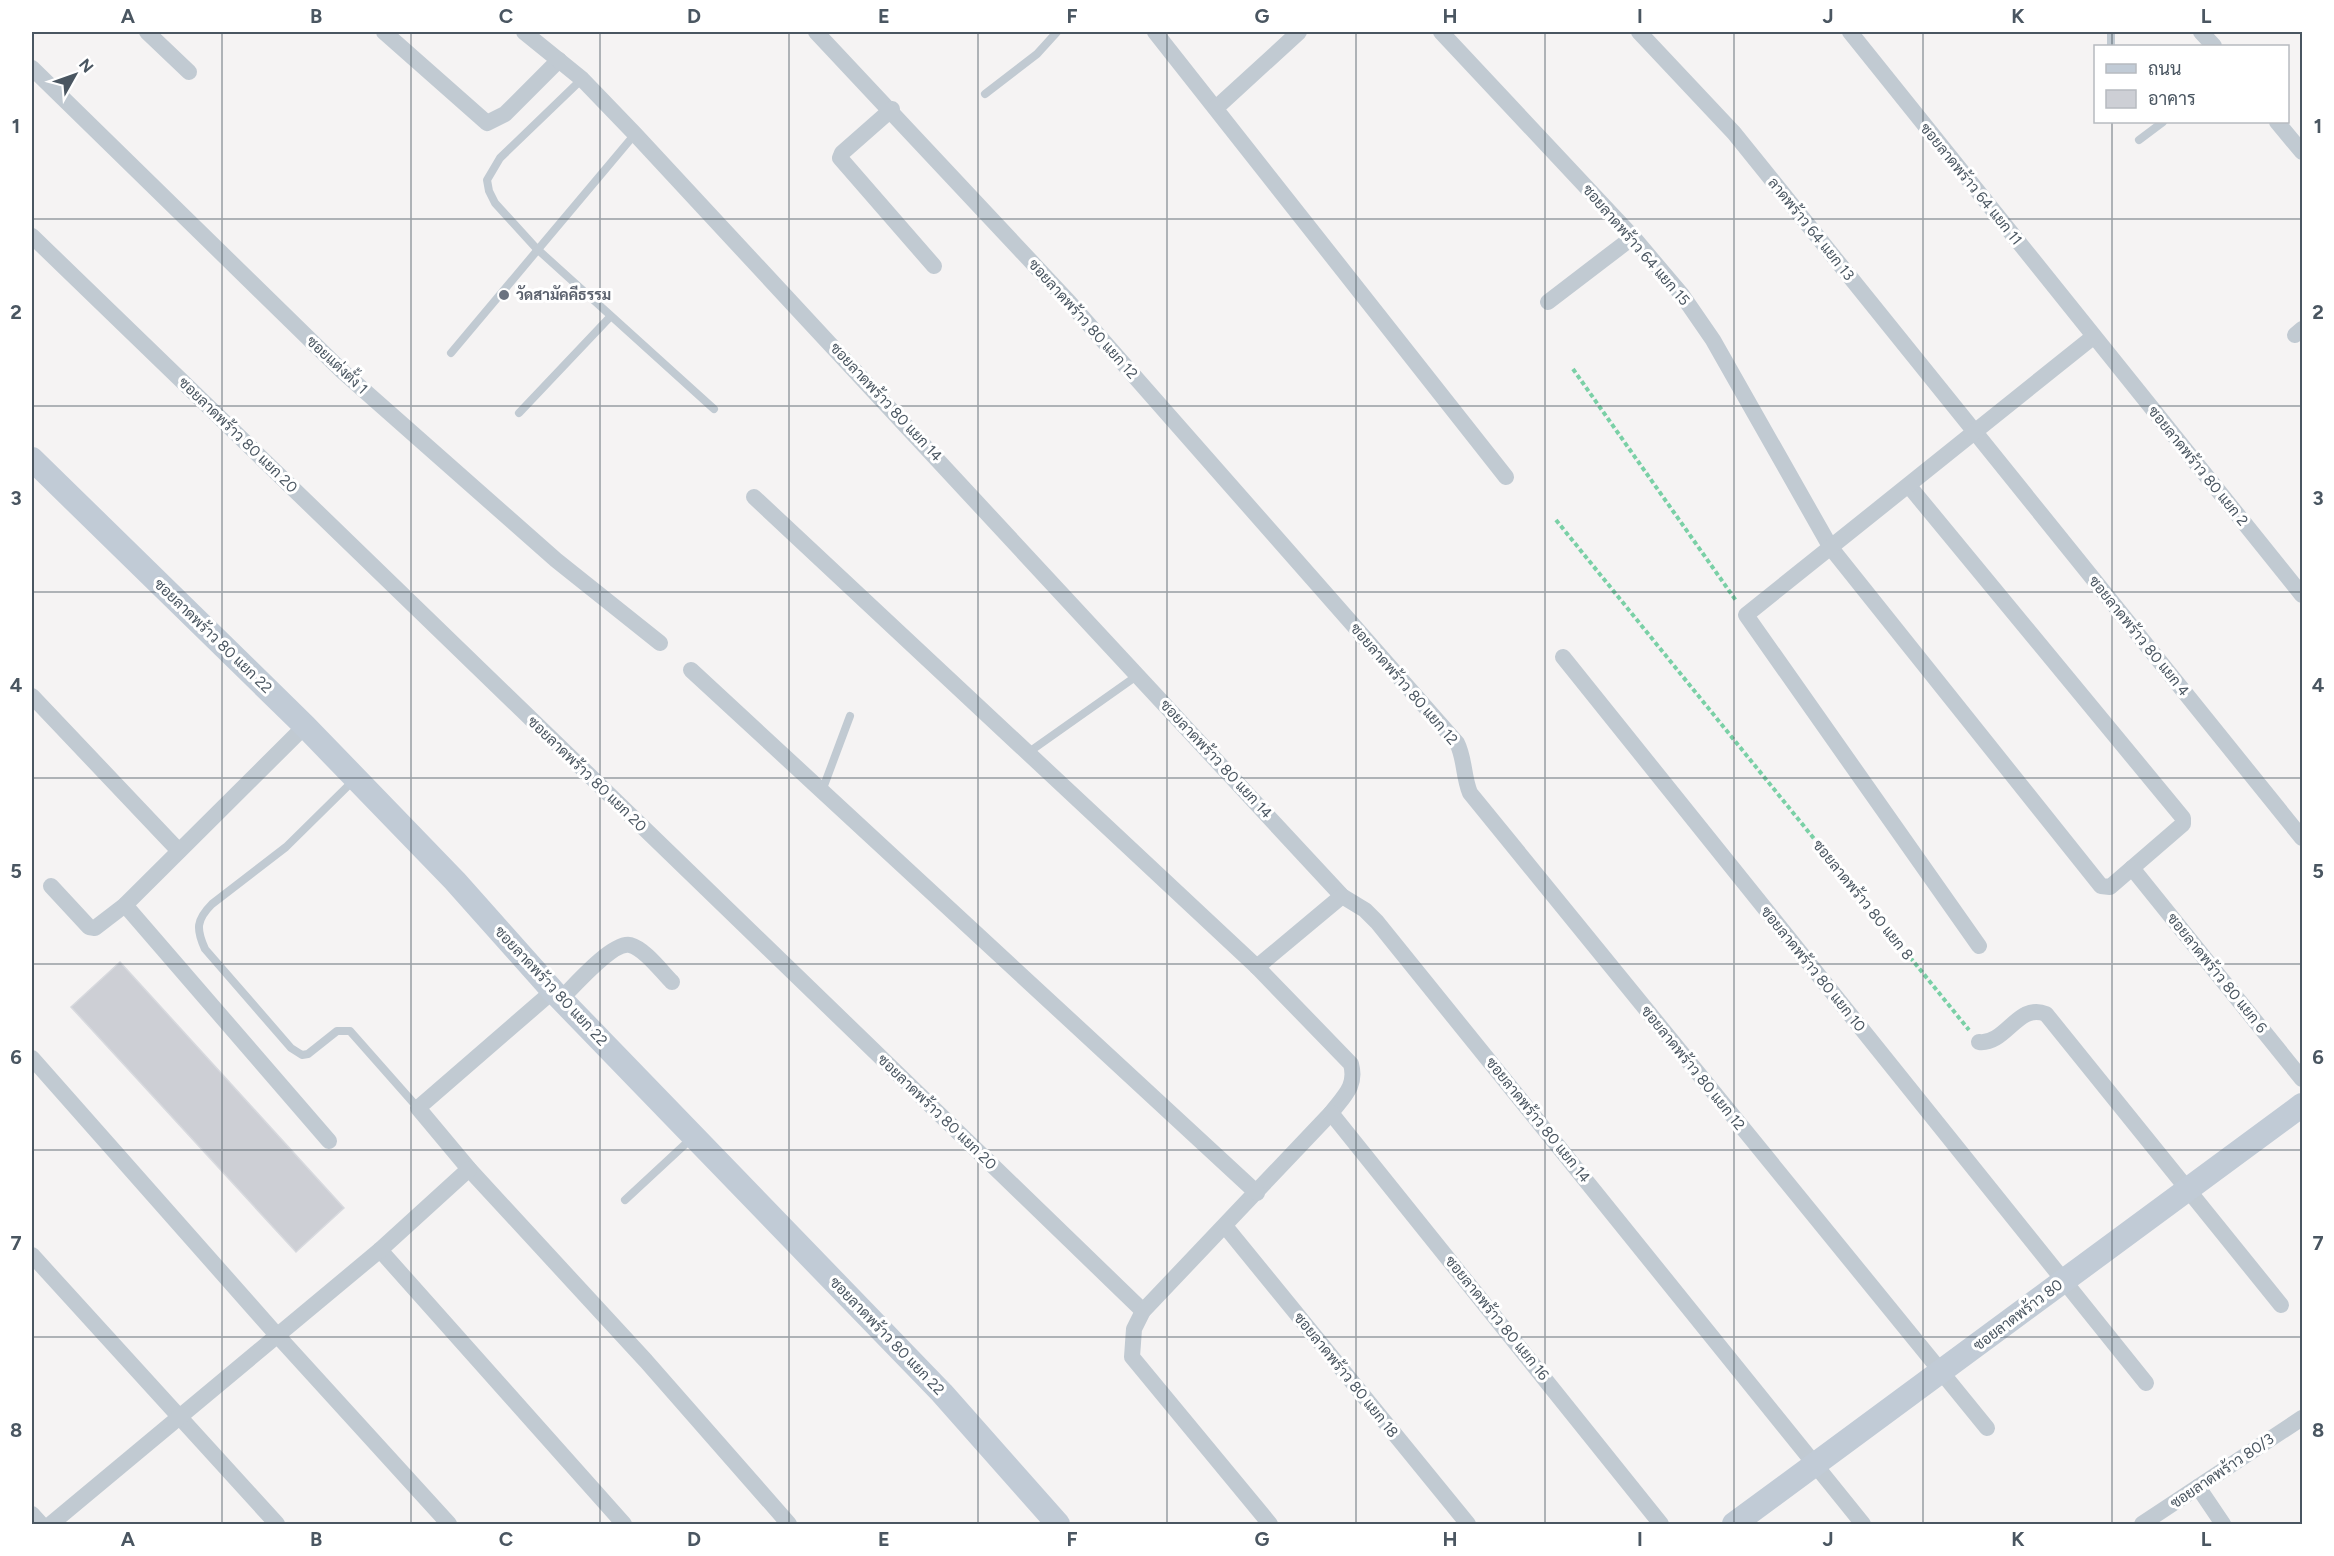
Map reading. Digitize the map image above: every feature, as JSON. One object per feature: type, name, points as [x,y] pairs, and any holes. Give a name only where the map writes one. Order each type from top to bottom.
[{"type":"street","points":[[147,32],[189,72]]},
{"type":"street","points":[[384,32],[487,123],[505,114],[559,60]]},
{"type":"street","name":"ซอยลาดพร้าว 80 แยก 14","points":[[524,32],[582,79],[635,134],[1342,896],[1365,910],[1377,922],[1863,1524]]},
{"type":"street","name":"ซอยลาดพร้าว 80 แยก 12","points":[[816,32],[891,109],[1071,303],[1457,743],[1463,755],[1465,781],[1470,793],[1987,1428]]},
{"type":"street","points":[[1155,32],[1506,477]]},
{"type":"street","points":[[1216,108],[1299,32]]},
{"type":"street","name":"ซอยลาดพร้าว 64 แยก 15","points":[[1441,32],[1633,237],[1683,295],[1713,340],[1832,548],[2101,886],[2110,887],[2183,824],[2180,813],[1909,486]]},
{"type":"street","name":"ลาดพร้าว 64 แยก 13","points":[[1639,32],[1734,132],[1975,434]]},
{"type":"street","name":"ซอยลาดพร้าว 64 แยก 11","points":[[1850,32],[2093,338]]},
{"type":"street","points":[[2201,32],[2213,45]]},
{"type":"street","name":"ซอยแต่งตั้ง 1","points":[[32,68],[342,370],[556,560],[660,643]]},
{"type":"street","points":[[891,109],[842,153],[840,158],[934,266]]},
{"type":"street","points":[[2278,123],[2302,152]]},
{"type":"street","name":"ซอยลาดพร้าว 80 แยก 20","points":[[32,236],[1143,1311]]},
{"type":"street","points":[[1548,302],[1633,237]]},
{"type":"street","points":[[1979,946],[1746,615],[2093,338]]},
{"type":"street","name":"ซอยลาดพร้าว 80 แยก 2","points":[[2093,338],[2302,595]]},
{"type":"street","name":"ซอยลาดพร้าว 80 แยก 4","points":[[1975,434],[2302,838]]},
{"type":"street","name":"ซอยลาดพร้าว 80 แยก 22","points":[[32,459],[356,778],[455,881],[557,995],[942,1393],[1058,1524]]},
{"type":"street","points":[[754,497],[1257,967],[1351,1064],[1354,1076],[1351,1088],[1331,1113],[1143,1311],[1134,1329],[1132,1357],[1270,1524]]},
{"type":"street","name":"ซอยลาดพร้าว 80 แยก 10","points":[[1563,657],[2146,1383]]},
{"type":"street","points":[[691,670],[1257,1193]]},
{"type":"street","points":[[32,696],[179,851]]},
{"type":"street","points":[[51,886],[89,927],[95,928],[125,905],[305,726]]},
{"type":"street","name":"ซอยลาดพร้าว 80 แยก 6","points":[[2132,868],[2302,1079]]},
{"type":"street","points":[[1257,967],[1342,896]]},
{"type":"street","points":[[125,905],[329,1141]]},
{"type":"street","points":[[672,982],[631,945],[624,945],[608,953],[418,1108],[469,1169],[646,1361],[789,1524]]},
{"type":"street","points":[[1979,1042],[1992,1041],[2029,1011],[2037,1010],[2046,1014],[2282,1305]]},
{"type":"street","points":[[32,1058],[276,1334],[449,1524]]},
{"type":"street","name":"ซอยลาดพร้าว 80","points":[[1734,1524],[2302,1105]]},
{"type":"street","name":"ซอยลาดพร้าว 80 แยก 16","points":[[1331,1113],[1661,1524]]},
{"type":"street","points":[[58,1522],[276,1334],[380,1250],[469,1169]]},
{"type":"street","name":"ซอยลาดพร้าว 80 แยก 18","points":[[1225,1226],[1468,1524]]},
{"type":"street","points":[[380,1250],[624,1524]]},
{"type":"street","points":[[32,1255],[278,1524]]},
{"type":"street","name":"ซอยลาดพร้าว 80/3","points":[[2142,1524],[2302,1418]]},
{"type":"street","points":[[2198,1487],[2223,1524]]},
{"type":"street","points":[[32,1514],[41,1524]]},
{"type":"lane","points":[[985,94],[1037,54],[1057,32]]},
{"type":"lane","points":[[582,79],[500,158],[487,180],[489,191],[495,203],[536,248],[714,410]]},
{"type":"lane","points":[[2139,140],[2162,123]]},
{"type":"lane","points":[[451,353],[536,248],[635,134]]},
{"type":"lane","points":[[519,413],[610,317]]},
{"type":"lane","points":[[1029,752],[1138,675]]},
{"type":"lane","points":[[822,791],[850,716]]},
{"type":"lane","points":[[356,778],[286,847],[201,915],[197,923],[198,934],[205,949],[291,1048],[302,1055],[308,1054],[337,1031],[350,1031],[418,1108]]},
{"type":"lane","points":[[625,1200],[695,1136]]},
{"type":"path","points":[[1573,369],[1746,615]]},
{"type":"path","name":"ซอยลาดพร้าว 80 แยก 8","points":[[1556,520],[1979,1042]]},
{"type":"building","points":[[120,962],[344,1208],[296,1252],[71,1007]]},
{"type":"place","name":"วัดสามัคคีธรรม","points":[[504,295]]}]
